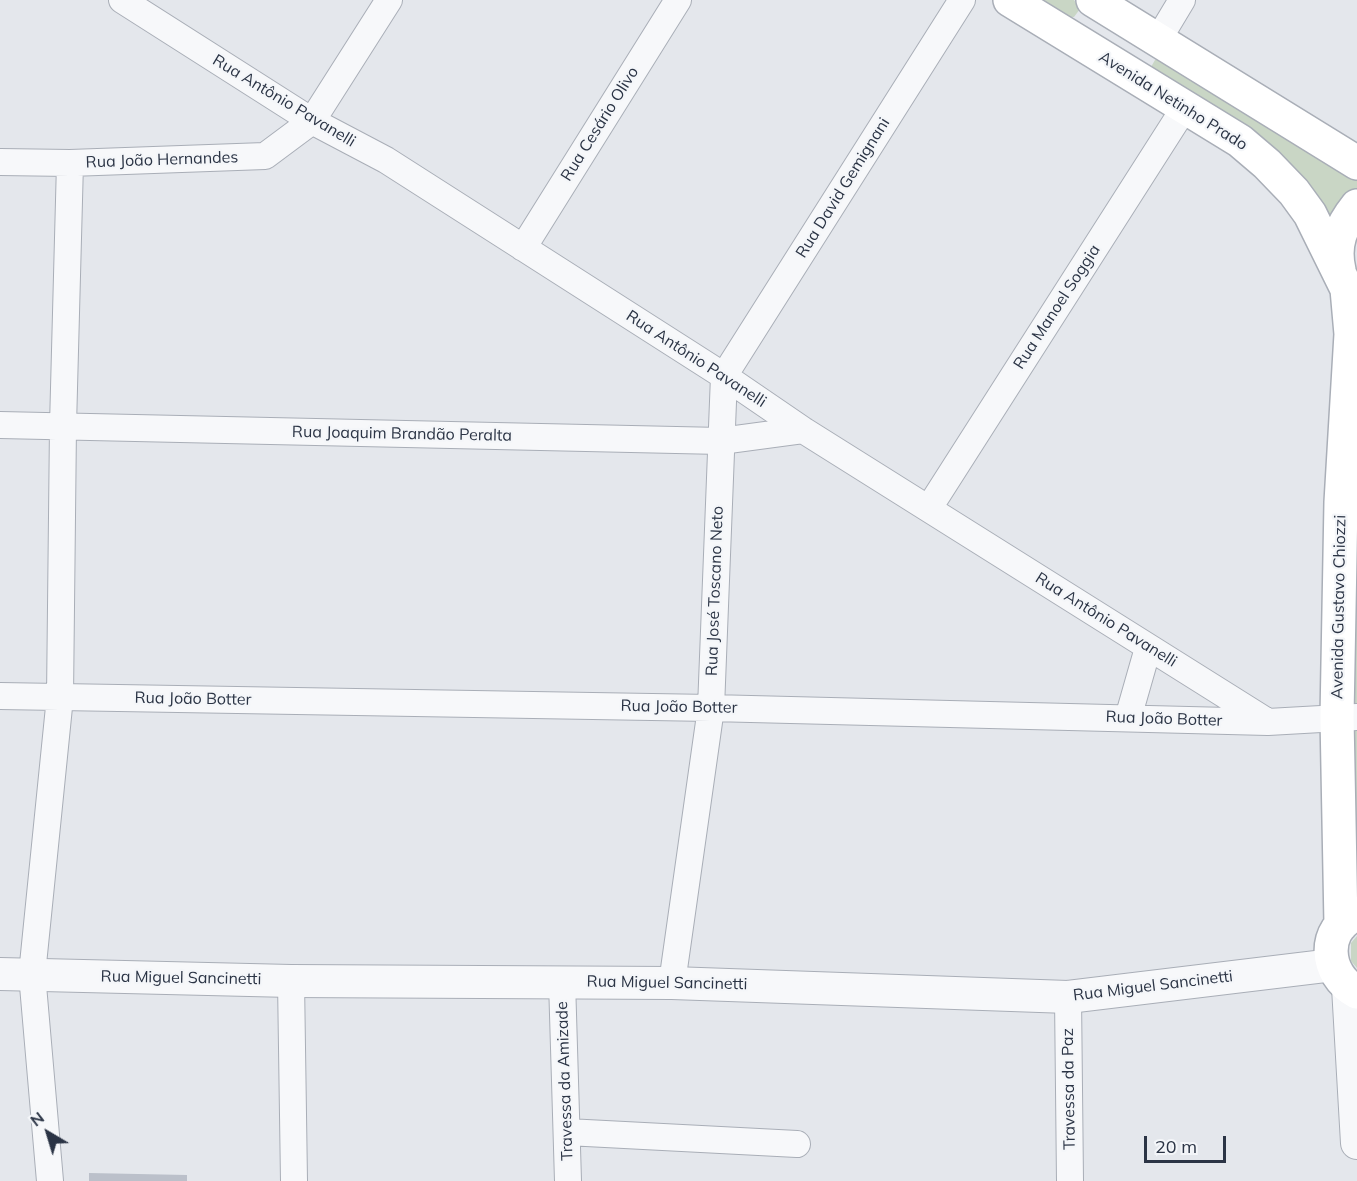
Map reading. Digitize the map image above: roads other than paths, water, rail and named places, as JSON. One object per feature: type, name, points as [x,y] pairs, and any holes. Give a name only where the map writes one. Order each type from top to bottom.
[{"type":"main road","name":"Avenida Netinho Prado","points":[[1010,0],[1240,141],[1267,164],[1294,192],[1310,214],[1352,293]]},
{"type":"main road","points":[[1086,46],[1101,5],[1357,163]]},
{"type":"main road","points":[[1132,74],[1158,40]]},
{"type":"main road","points":[[1352,293],[1338,268],[1336,246],[1343,224],[1357,206]]},
{"type":"main road","name":"Avenida Gustavo Chiozzi","points":[[1349,920],[1348,655],[1341,502],[1352,293]]},
{"type":"main road","points":[[1346,981],[1331,951],[1334,937],[1349,920]]},
{"type":"street","name":"Rua Antônio Pavanelli","points":[[122,0],[312,121],[386,160],[724,376],[803,430],[1268,722]]},
{"type":"street","points":[[312,121],[389,0]]},
{"type":"street","name":"Rua Cesário Olivo","points":[[523,248],[678,0]]},
{"type":"street","name":"Rua David Gemignani","points":[[724,376],[962,0]]},
{"type":"street","points":[[1158,40],[1182,0]]},
{"type":"street","name":"Rua Manoel Soggia","points":[[929,508],[1185,107]]},
{"type":"street","name":"Rua João Hernandes","points":[[0,162],[70,163],[265,156],[312,121]]},
{"type":"street","points":[[50,1181],[32,974],[60,697],[63,426],[70,163]]},
{"type":"street","name":"Rua José Toscano Neto","points":[[672,983],[711,708],[724,376]]},
{"type":"street","name":"Rua Joaquim Brandão Peralta","points":[[0,425],[721,441],[803,430]]},
{"type":"street","points":[[1128,718],[1148,648]]},
{"type":"street","name":"Rua João Botter","points":[[0,696],[711,708],[1268,722],[1347,717]]},
{"type":"street","name":"Rua Miguel Sancinetti","points":[[0,974],[291,981],[672,983],[1068,997],[1346,981]]},
{"type":"street","points":[[291,981],[294,1181]]},
{"type":"street","name":"Travessa da Amizade","points":[[562,981],[568,1181]]},
{"type":"street","points":[[1346,981],[1357,1143]]},
{"type":"street","name":"Travessa da Paz","points":[[1068,997],[1070,1181]]},
{"type":"street","points":[[567,1132],[797,1144]]}]
